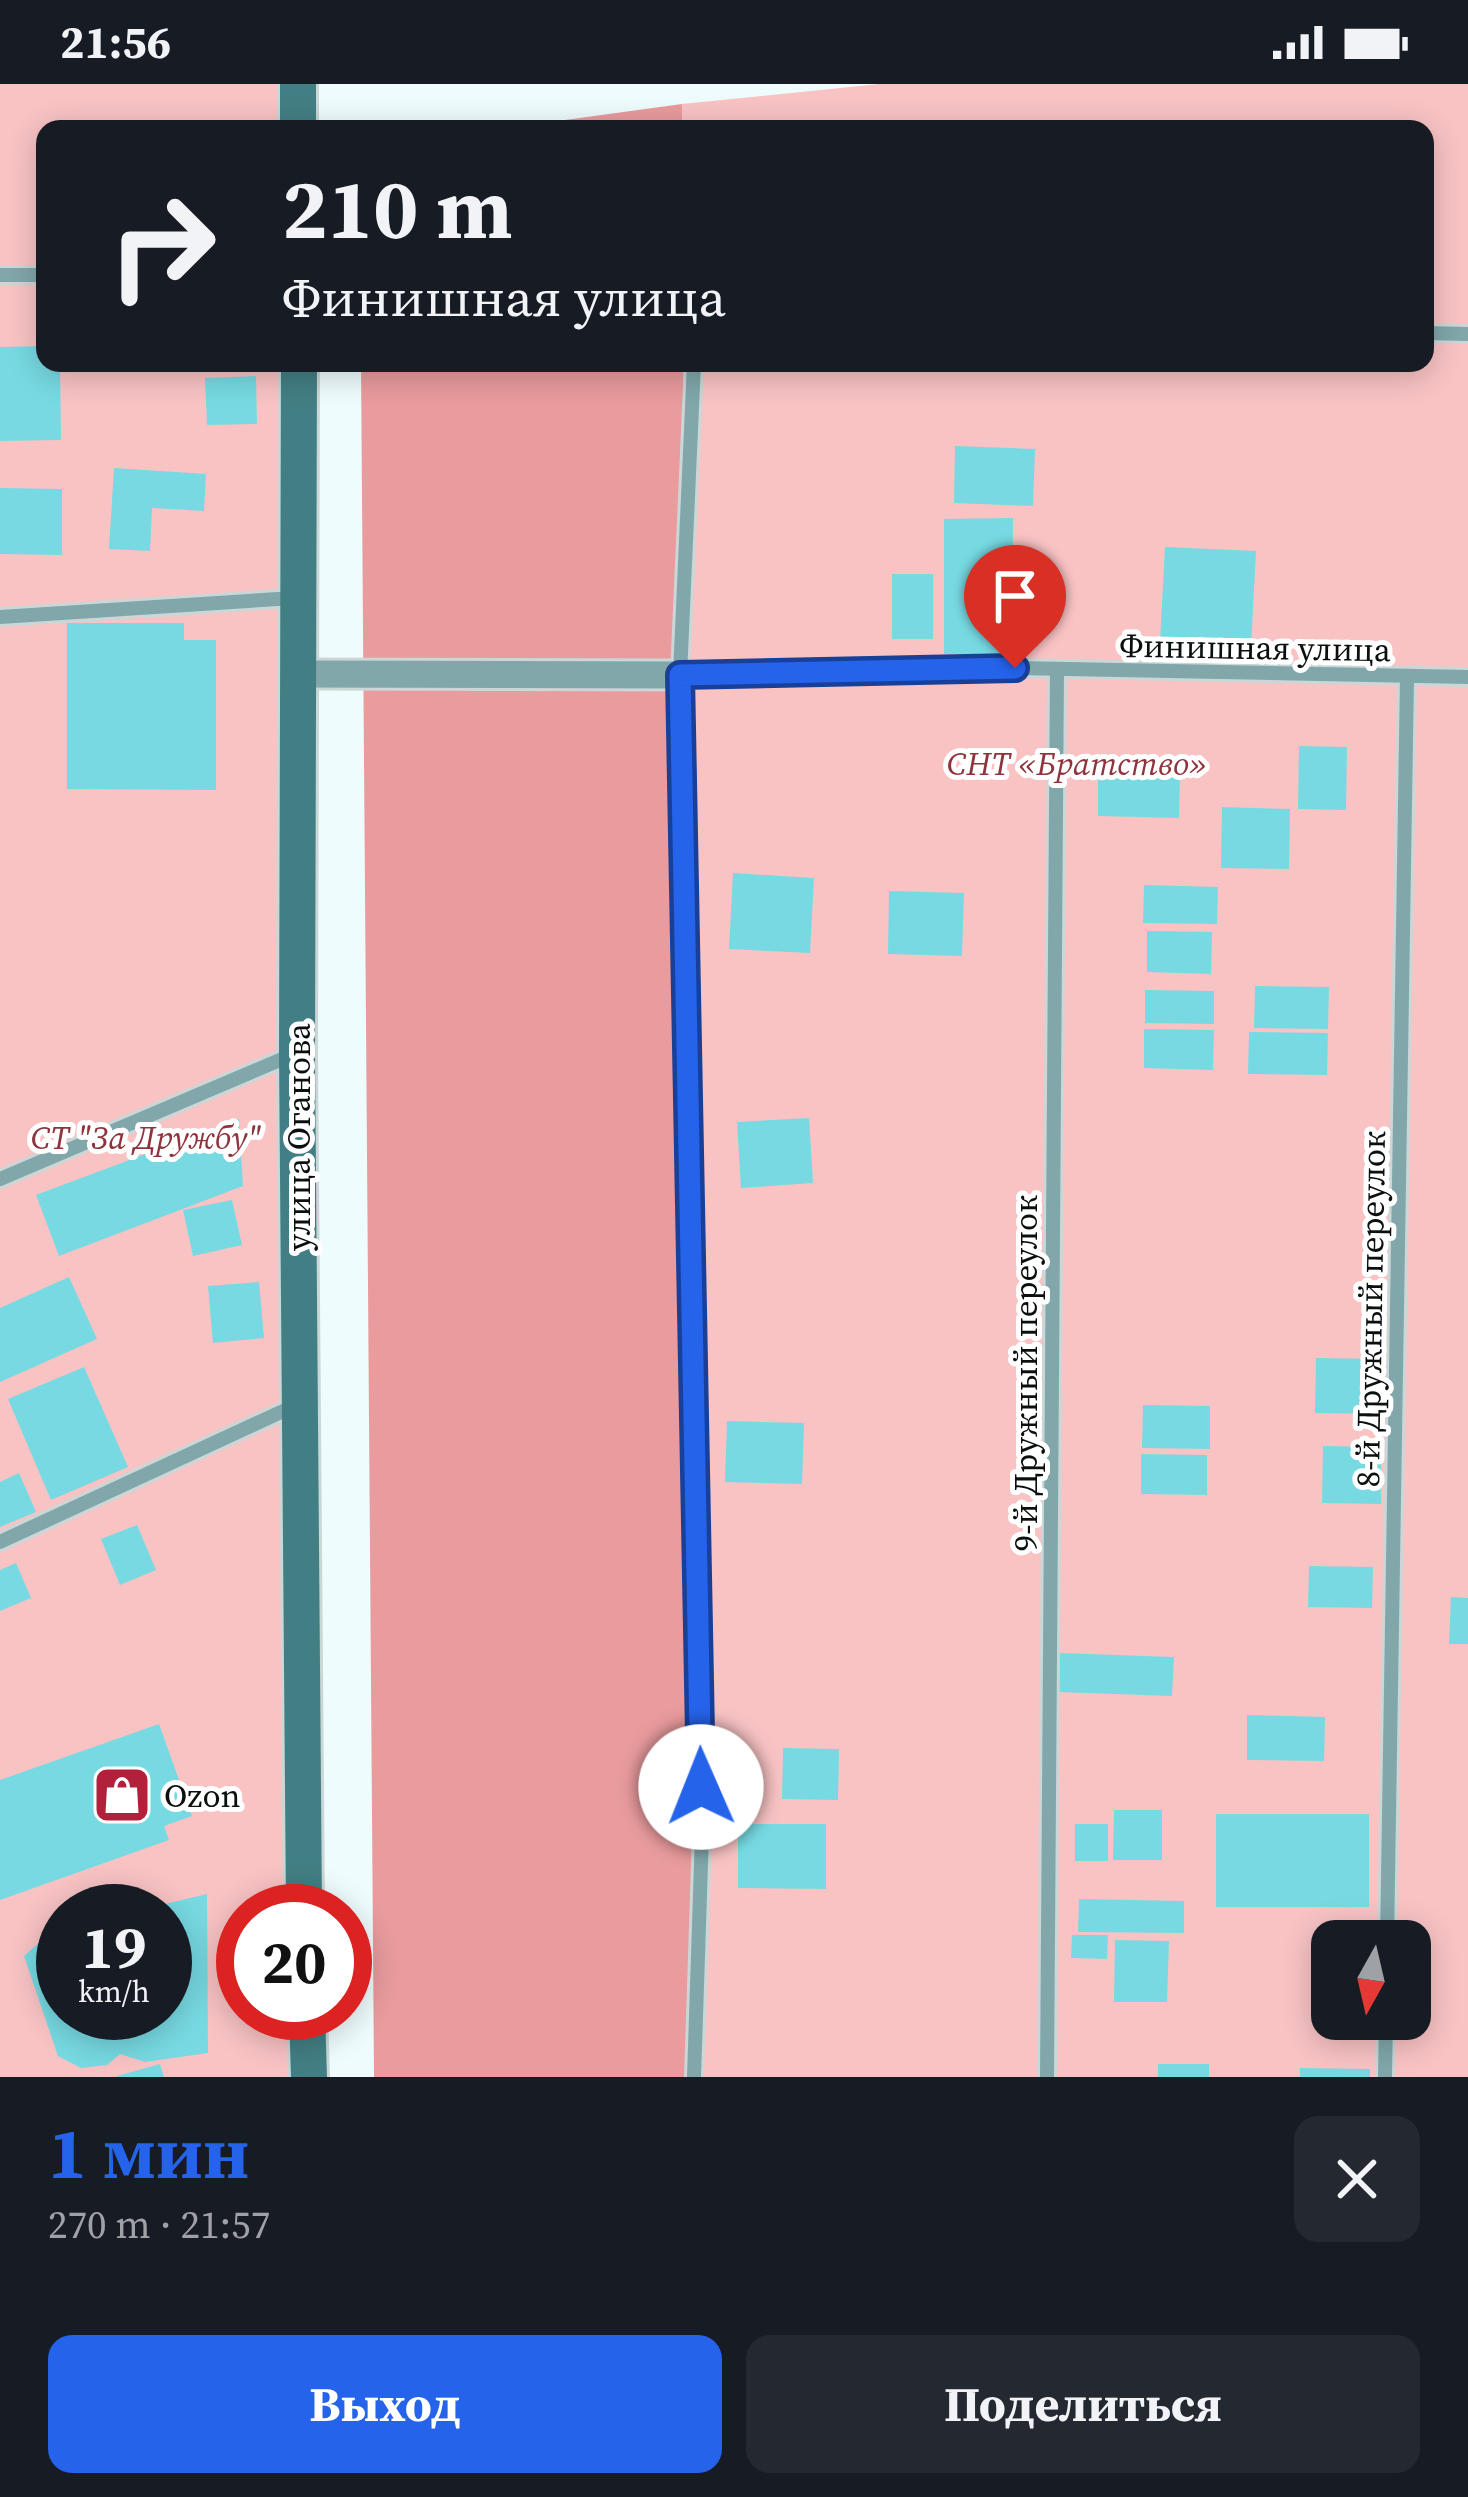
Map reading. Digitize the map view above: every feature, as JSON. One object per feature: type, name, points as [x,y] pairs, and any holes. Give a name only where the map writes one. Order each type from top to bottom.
[{"type":"main road","points":[[298,84],[298,120]]},
{"type":"main road","name":"улица Оганова","points":[[298,372],[297,1053],[304,1884]]},
{"type":"main road","points":[[308,2040],[309,2077]]},
{"type":"street","points":[[299,674],[680,675]]},
{"type":"lane","points":[[0,275],[36,275]]},
{"type":"lane","points":[[1434,333],[1468,334]]},
{"type":"lane","points":[[694,372],[680,675],[701,1834],[694,2077]]},
{"type":"lane","points":[[0,616],[299,598]]},
{"type":"lane","name":"Финишная улица","points":[[680,675],[1057,669],[1468,677]]},
{"type":"lane","name":"9-й Дружный переулок","points":[[1047,2077],[1057,669]]},
{"type":"lane","name":"8-й Дружный переулок","points":[[1388,1920],[1408,677]]},
{"type":"lane","points":[[0,1179],[297,1053]]},
{"type":"lane","points":[[0,1542],[299,1404]]},
{"type":"lane","points":[[1385,2077],[1386,2040]]},
{"type":"green space","name":"СТ \"За Дружбу\"","points":[[0,84],[292,84],[292,120],[36,120],[36,372],[292,372],[291,1884],[216,1884],[216,2040],[291,2040],[291,2077],[0,2077]]},
{"type":"green space","name":"СНТ «Братство»","points":[[879,84],[1468,84],[1468,2077],[693,2077],[683,372],[1434,372],[1434,120],[682,120],[682,104]]},
{"type":"shaded area","points":[[682,104],[682,120],[565,120]]},
{"type":"shaded area","points":[[361,372],[683,372],[693,2077],[374,2077]]},
{"type":"building","points":[[36,346],[36,372],[60,372],[61,440],[0,441],[0,347]]},
{"type":"building","points":[[256,376],[257,424],[207,425],[205,378]]},
{"type":"building","points":[[955,446],[1035,449],[1033,506],[954,503]]},
{"type":"building","points":[[114,468],[206,474],[204,511],[152,508],[150,551],[109,549]]},
{"type":"building","points":[[0,488],[62,489],[62,555],[0,554]]},
{"type":"building","points":[[1013,518],[1012,655],[944,654],[944,519]]},
{"type":"building","points":[[1165,547],[1256,551],[1251,646],[1160,641]]},
{"type":"building","points":[[892,574],[933,574],[933,639],[892,639]]},
{"type":"building","points":[[67,623],[184,623],[184,640],[216,640],[216,790],[67,789]]},
{"type":"building","points":[[1299,746],[1347,747],[1346,810],[1298,809]]},
{"type":"building","points":[[1098,773],[1180,774],[1179,818],[1098,816]]},
{"type":"building","points":[[1222,807],[1290,809],[1289,869],[1221,868]]},
{"type":"building","points":[[733,873],[814,878],[810,953],[729,949]]},
{"type":"building","points":[[1144,885],[1218,887],[1217,924],[1143,923]]},
{"type":"building","points":[[889,891],[964,893],[962,956],[888,954]]},
{"type":"building","points":[[1147,931],[1212,932],[1211,974],[1147,972]]},
{"type":"building","points":[[1255,986],[1329,987],[1328,1029],[1254,1028]]},
{"type":"building","points":[[1145,990],[1214,991],[1214,1024],[1145,1023]]},
{"type":"building","points":[[1144,1029],[1214,1030],[1213,1070],[1144,1068]]},
{"type":"building","points":[[1249,1032],[1328,1033],[1327,1075],[1248,1074]]},
{"type":"building","points":[[809,1118],[813,1183],[741,1188],[737,1122]]},
{"type":"building","points":[[239,1119],[243,1186],[59,1256],[36,1195]]},
{"type":"building","points":[[232,1200],[242,1245],[193,1256],[183,1210]]},
{"type":"building","points":[[69,1277],[97,1339],[0,1382],[0,1308]]},
{"type":"building","points":[[259,1282],[264,1338],[213,1343],[208,1286]]},
{"type":"building","points":[[1316,1358],[1381,1359],[1380,1414],[1315,1413]]},
{"type":"building","points":[[84,1367],[128,1467],[51,1500],[8,1399]]},
{"type":"building","points":[[1143,1405],[1210,1406],[1210,1449],[1142,1448]]},
{"type":"building","points":[[727,1421],[804,1423],[802,1484],[725,1482]]},
{"type":"building","points":[[1323,1446],[1381,1447],[1381,1504],[1322,1503]]},
{"type":"building","points":[[1141,1454],[1207,1455],[1207,1495],[1141,1494]]},
{"type":"building","points":[[19,1473],[36,1512],[0,1527],[0,1482]]},
{"type":"building","points":[[137,1525],[156,1570],[120,1585],[101,1539]]},
{"type":"building","points":[[16,1563],[31,1598],[0,1611],[0,1570]]},
{"type":"building","points":[[1309,1566],[1373,1567],[1372,1608],[1308,1607]]},
{"type":"building","points":[[1451,1597],[1468,1598],[1468,1644],[1449,1644]]},
{"type":"building","points":[[1059,1653],[1174,1657],[1172,1696],[1058,1692]]},
{"type":"building","points":[[1247,1715],[1325,1717],[1324,1761],[1247,1760]]},
{"type":"building","points":[[159,1724],[192,1816],[164,1826],[169,1840],[0,1900],[0,1780]]},
{"type":"building","points":[[783,1748],[839,1749],[838,1800],[782,1799]]},
{"type":"building","points":[[1114,1810],[1162,1810],[1162,1860],[1113,1860]]},
{"type":"building","points":[[1216,1814],[1369,1814],[1369,1907],[1216,1907]]},
{"type":"building","points":[[738,1824],[826,1824],[826,1889],[738,1888]]},
{"type":"building","points":[[1075,1824],[1108,1824],[1108,1861],[1075,1861]]},
{"type":"building","points":[[207,1894],[208,2053],[145,2062],[120,2054],[107,2065],[81,2068],[58,2056],[53,2040],[192,2040],[192,1898]]},
{"type":"building","points":[[1079,1899],[1184,1901],[1184,1933],[1078,1932]]},
{"type":"building","points":[[1072,1935],[1108,1935],[1107,1959],[1071,1958]]},
{"type":"building","points":[[1115,1940],[1169,1941],[1167,2002],[1114,2002]]},
{"type":"building","points":[[36,1945],[36,1991],[24,1956]]},
{"type":"building","points":[[160,2064],[164,2077],[117,2077],[117,2076]]},
{"type":"building","points":[[1158,2064],[1209,2064],[1209,2077],[1158,2077]]},
{"type":"building","points":[[1300,2068],[1370,2069],[1370,2077],[1300,2077]]},
{"type":"place","name":"Ozon","points":[[122,1795]]},
{"type":"route","points":[[701,1787],[680,675],[1015,668]]}]
